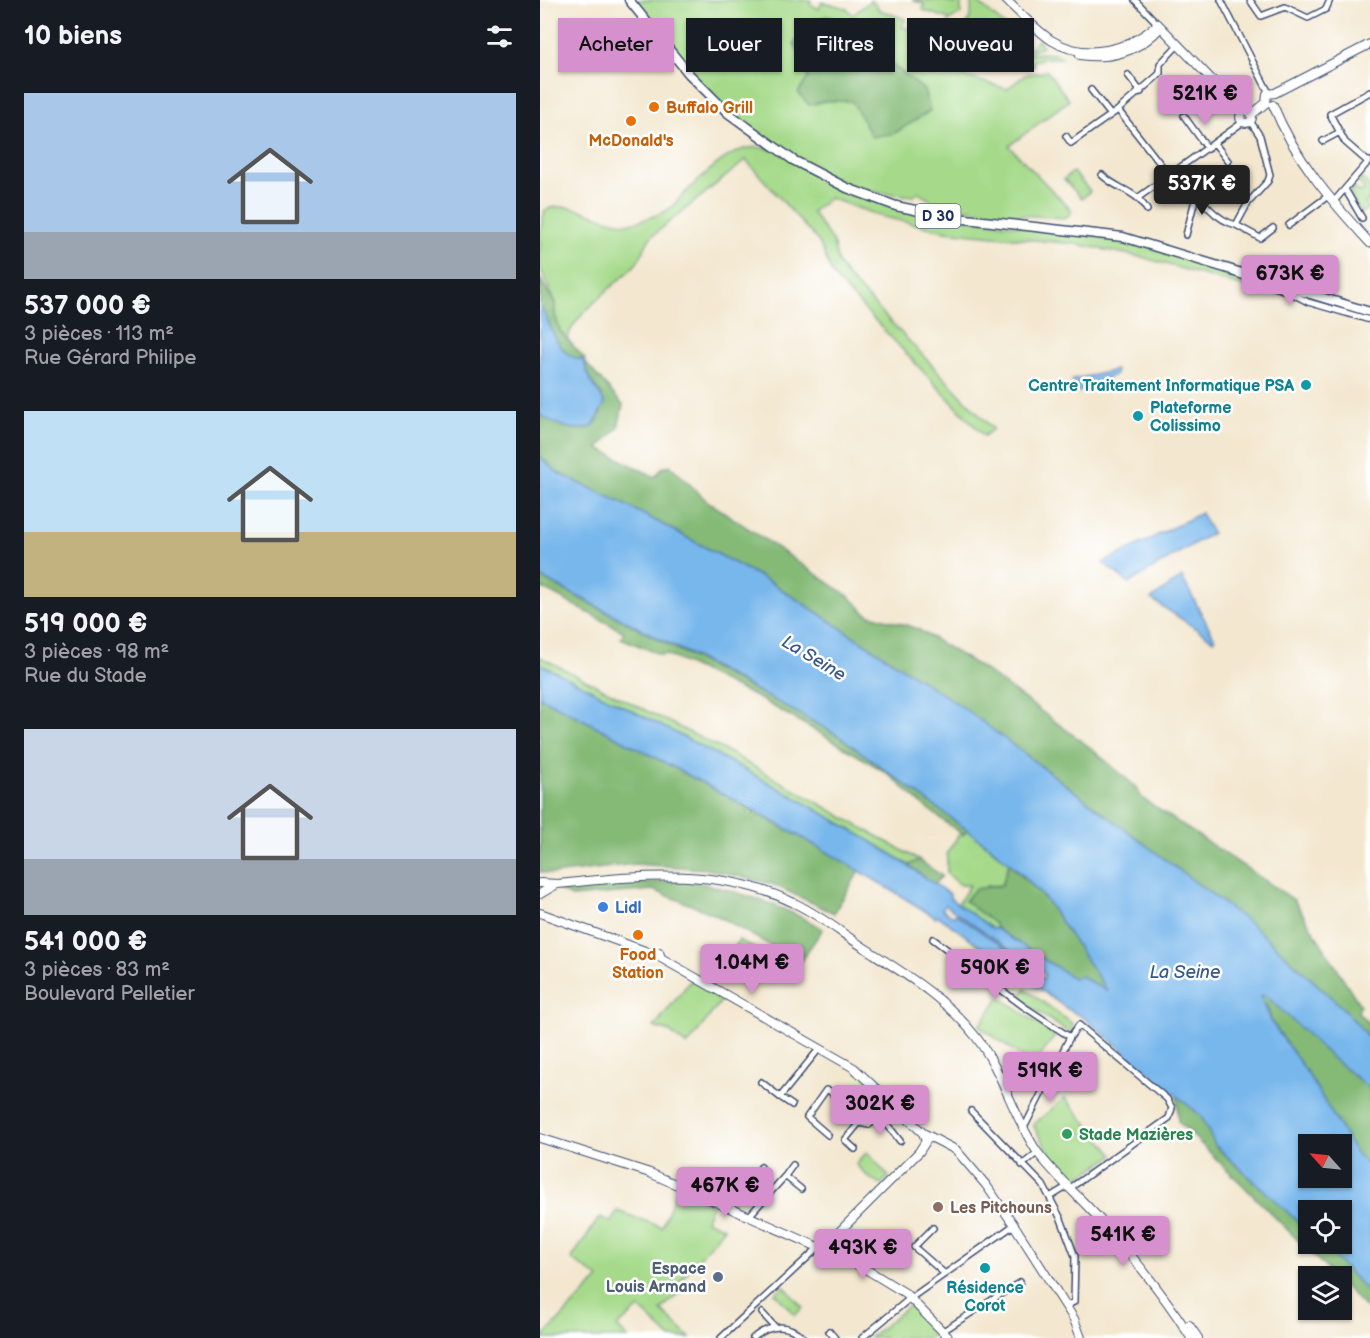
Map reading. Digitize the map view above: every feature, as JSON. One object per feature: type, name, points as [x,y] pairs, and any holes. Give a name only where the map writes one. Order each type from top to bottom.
[{"type":"main road","name":"D 30","points":[[631,0],[689,74],[728,112],[768,144],[823,177],[868,196],[948,218],[1123,237],[1370,310]]},
{"type":"street","points":[[998,0],[1049,44],[1086,56],[1104,57],[1130,51],[1160,26]]},
{"type":"street","points":[[1005,0],[1052,40],[1086,51],[1120,48],[1160,26]]},
{"type":"street","points":[[1135,0],[1234,103],[1260,136],[1270,175],[1268,181],[1248,203],[1236,225]]},
{"type":"street","points":[[1139,197],[1215,144],[1246,117],[1272,104],[1278,98],[1272,93],[1221,0]]},
{"type":"street","points":[[1250,0],[1261,16],[1286,7],[1308,18],[1326,9],[1330,0]]},
{"type":"street","points":[[1272,93],[1370,44]]},
{"type":"street","points":[[1066,136],[1071,143],[1141,92],[1160,73],[1160,64],[1178,45]]},
{"type":"street","points":[[1128,75],[1141,92]]},
{"type":"street","points":[[1091,90],[1110,114]]},
{"type":"street","points":[[1289,225],[1345,189],[1369,161],[1345,142],[1330,114],[1370,92]]},
{"type":"street","points":[[1272,104],[1302,162],[1332,199],[1369,238]]},
{"type":"street","points":[[1118,110],[1169,175]]},
{"type":"street","points":[[1184,116],[1208,149]]},
{"type":"street","points":[[1323,141],[1340,132]]},
{"type":"street","points":[[1215,144],[1228,161]]},
{"type":"street","points":[[1180,169],[1218,218],[1260,238],[1273,228]]},
{"type":"street","points":[[1102,175],[1111,183],[1139,197],[1147,210]]},
{"type":"street","points":[[1345,189],[1369,238]]},
{"type":"street","points":[[1186,235],[1197,192]]},
{"type":"street","points":[[1332,199],[1358,218]]},
{"type":"street","points":[[1225,266],[1240,277],[1370,320]]},
{"type":"street","points":[[1347,314],[1370,310]]},
{"type":"street","points":[[540,883],[558,884],[672,875],[729,880],[776,895],[860,940],[922,980],[963,1018],[998,1065],[1040,1149],[1071,1186]]},
{"type":"street","points":[[540,894],[558,884]]},
{"type":"street","points":[[541,913],[652,954],[659,952],[661,958],[858,1070],[923,1133],[926,1139],[925,1145]]},
{"type":"street","points":[[838,929],[924,986],[962,1020],[996,1067],[1038,1152],[1131,1251],[1192,1337]]},
{"type":"street","points":[[933,939],[1023,1006],[1070,1037]]},
{"type":"street","points":[[1026,1124],[1070,1037],[1079,1025],[1160,1093],[1172,1107],[1169,1118],[1071,1186],[1063,1187],[1050,1197]]},
{"type":"street","points":[[780,1097],[819,1049]]},
{"type":"street","points":[[761,1082],[792,1105]]},
{"type":"street","points":[[828,1135],[807,1117],[826,1090],[830,1091],[859,1124],[869,1125],[893,1104]]},
{"type":"street","points":[[971,1111],[1043,1185],[1050,1197],[1075,1256],[1074,1302],[1065,1306]]},
{"type":"street","points":[[880,1115],[900,1141]]},
{"type":"street","points":[[855,1149],[845,1140],[859,1124]]},
{"type":"street","points":[[923,1133],[953,1147],[966,1160],[1014,1225],[1065,1306],[1081,1338]]},
{"type":"street","points":[[540,1138],[605,1157],[699,1193],[878,1274],[912,1299],[949,1338]]},
{"type":"street","points":[[721,1338],[822,1247],[934,1138]]},
{"type":"street","points":[[1022,1165],[1038,1152]]},
{"type":"street","points":[[750,1215],[793,1165]]},
{"type":"street","points":[[761,1167],[749,1182],[766,1197]]},
{"type":"street","points":[[785,1176],[801,1189]]},
{"type":"street","points":[[862,1338],[945,1274],[1014,1225]]},
{"type":"street","points":[[933,1228],[914,1247],[945,1274]]},
{"type":"street","points":[[943,1331],[1020,1281]]},
{"type":"street","points":[[762,1313],[774,1326]]},
{"type":"street","points":[[753,1338],[774,1326],[785,1327],[804,1338]]},
{"type":"street","points":[[829,1331],[835,1338]]},
{"type":"green space","points":[[638,0],[811,0],[810,4],[819,9],[822,2],[846,8],[853,15],[871,0],[880,10],[905,19],[902,27],[907,28],[907,72],[949,72],[1007,89],[1025,75],[1047,71],[1069,100],[1009,146],[1072,211],[1066,218],[966,209],[929,199],[918,192],[914,196],[854,190],[925,213],[1148,243],[1240,277],[1244,287],[1145,258],[1076,244],[944,231],[880,216],[830,198],[812,212],[833,242],[838,263],[847,276],[993,429],[984,436],[835,278],[818,241],[746,160],[651,237],[635,265],[594,302],[574,325],[569,335],[569,343],[560,331],[555,315],[555,303],[540,267],[540,231],[545,210],[566,207],[618,222],[638,221],[668,210],[700,178],[735,153],[748,148],[760,147],[773,151],[726,114],[690,72],[782,72],[782,18],[686,18],[686,67],[674,53],[674,18],[644,18],[633,5]]},
{"type":"green space","points":[[912,0],[942,0],[955,4],[957,0],[961,0],[961,13],[954,18],[946,18],[923,10],[924,4]]},
{"type":"green space","points":[[965,0],[975,0],[996,18],[970,18],[971,2]]},
{"type":"green space","points":[[1038,40],[1043,46],[1034,51],[1034,45]]},
{"type":"green space","points":[[1034,54],[1057,54],[1062,58],[1034,61]]},
{"type":"green space","points":[[895,67],[924,90],[930,111],[895,133],[872,137],[852,101],[826,101],[809,105],[798,93],[808,78],[806,72],[895,72]]},
{"type":"green space","points":[[1073,172],[1090,191],[1082,199],[1064,179]]},
{"type":"green space","points":[[1361,178],[1370,186],[1370,200],[1365,203],[1368,209],[1361,213],[1349,192],[1353,188],[1360,192],[1365,189],[1358,182]]},
{"type":"green space","points":[[540,279],[555,303],[555,315],[560,331],[585,359],[573,358],[562,351],[540,306]]},
{"type":"green space","points":[[583,360],[623,405],[618,428],[598,448],[655,477],[662,468],[670,465],[706,500],[850,597],[867,614],[916,628],[982,668],[1087,745],[1135,786],[1142,798],[1294,900],[1360,1005],[1358,1012],[1370,1025],[1370,1039],[1346,1011],[1251,924],[961,706],[770,582],[624,504],[558,473],[540,457],[540,415],[571,428],[587,428],[594,425],[600,416],[602,395],[590,380]]},
{"type":"green space","points":[[540,577],[839,736],[967,830],[963,835],[924,806],[887,773],[760,699],[666,654],[661,655],[621,638],[624,632],[540,587]]},
{"type":"green space","points":[[540,657],[728,752],[919,860],[909,865],[773,785],[540,664]]},
{"type":"green space","points":[[540,697],[860,870],[834,913],[772,884],[707,869],[635,864],[554,874],[540,872]]},
{"type":"green space","points":[[967,830],[1009,863],[1002,885],[986,886],[975,909],[994,923],[997,929],[993,929],[958,904],[970,885],[961,885],[947,874],[947,853],[960,833],[963,835]]},
{"type":"green space","points":[[919,860],[942,876],[934,884],[909,865]]},
{"type":"green space","points":[[1009,863],[1047,901],[1109,993],[1081,976],[1073,978],[997,929],[994,923],[965,901],[975,889],[1002,885]]},
{"type":"green space","points":[[684,880],[756,898],[823,929],[800,962],[714,914],[653,890],[572,897],[558,890]]},
{"type":"green space","points":[[739,940],[754,948],[749,955],[735,947]]},
{"type":"green space","points":[[691,980],[724,997],[687,1046],[670,1032],[654,1027]]},
{"type":"green space","points":[[1025,989],[1073,1024],[1070,1033],[1018,999]]},
{"type":"green space","points":[[1265,994],[1330,1056],[1370,1089],[1370,1167],[1355,1152],[1352,1147],[1352,1134],[1344,1134],[1308,1074],[1272,1022],[1267,1007],[1260,999],[1261,995]]},
{"type":"green space","points":[[1000,997],[1055,1036],[1034,1065],[979,1026]]},
{"type":"green space","points":[[1177,1095],[1201,1116],[1215,1145],[1298,1222],[1298,1240],[1178,1121]]},
{"type":"green space","name":"Stade Mazières","points":[[1065,1098],[1114,1155],[1074,1181],[1051,1156],[1033,1125]]},
{"type":"green space","points":[[867,1152],[889,1177],[881,1185],[868,1177],[856,1164]]},
{"type":"green space","points":[[677,1189],[712,1205],[706,1220],[724,1228],[677,1285],[683,1289],[661,1310],[690,1338],[671,1338],[639,1308],[617,1327],[628,1338],[540,1338],[540,1333],[544,1336],[599,1278],[571,1259],[600,1217],[611,1222],[617,1211],[662,1227]]},
{"type":"green space","points":[[1312,1254],[1332,1254],[1343,1266],[1324,1266]]},
{"type":"green space","points":[[1352,1275],[1370,1294],[1370,1312],[1352,1294]]},
{"type":"green space","points":[[784,1286],[803,1308],[795,1315],[775,1293]]},
{"type":"green space","points":[[911,1304],[937,1332],[930,1338],[869,1338]]},
{"type":"water","points":[[540,306],[560,346],[573,357],[583,360],[590,380],[605,403],[592,427],[571,428],[559,425],[540,415]]},
{"type":"water","points":[[1116,370],[1116,374],[1079,392],[1072,380]]},
{"type":"water","name":"La Seine","points":[[540,457],[558,473],[624,504],[770,582],[961,706],[1251,924],[1346,1011],[1370,1039],[1370,1089],[1330,1056],[1265,995],[1261,996],[1272,1023],[1308,1074],[1344,1134],[1298,1134],[1298,1188],[1352,1188],[1352,1147],[1370,1167],[1370,1294],[1352,1275],[1352,1266],[1343,1266],[1332,1254],[1352,1254],[1352,1200],[1298,1200],[1298,1222],[1215,1145],[1201,1116],[1084,1018],[1066,1008],[938,916],[936,918],[741,803],[540,697],[540,664],[624,706],[830,817],[891,854],[950,894],[950,898],[993,929],[997,929],[1073,978],[1081,976],[1108,992],[1047,901],[1021,873],[989,846],[839,736],[703,661],[540,577]],"holes":[[[945,905],[1045,974],[1043,979],[1032,971],[1034,968],[955,914],[953,917],[942,909]]]},
{"type":"water","points":[[1201,513],[1212,533],[1129,583],[1103,563]]},
{"type":"water","points":[[1182,577],[1215,639],[1213,640],[1151,599]]},
{"type":"place","name":"Buffalo Grill","points":[[654,107]]},
{"type":"place","name":"McDonald's","points":[[631,121]]},
{"type":"place","name":"Centre Traitement Informatique PSA","points":[[1306,385]]},
{"type":"place","name":"Plateforme Colissimo","points":[[1138,416]]},
{"type":"place","name":"Lidl","points":[[603,907]]},
{"type":"place","name":"Food Station","points":[[638,935]]},
{"type":"place","name":"Stade Mazières","points":[[1067,1134]]},
{"type":"place","name":"Les Pitchouns","points":[[938,1207]]},
{"type":"place","name":"Résidence Corot","points":[[985,1268]]},
{"type":"place","name":"Espace Louis Armand","points":[[718,1277]]}]
